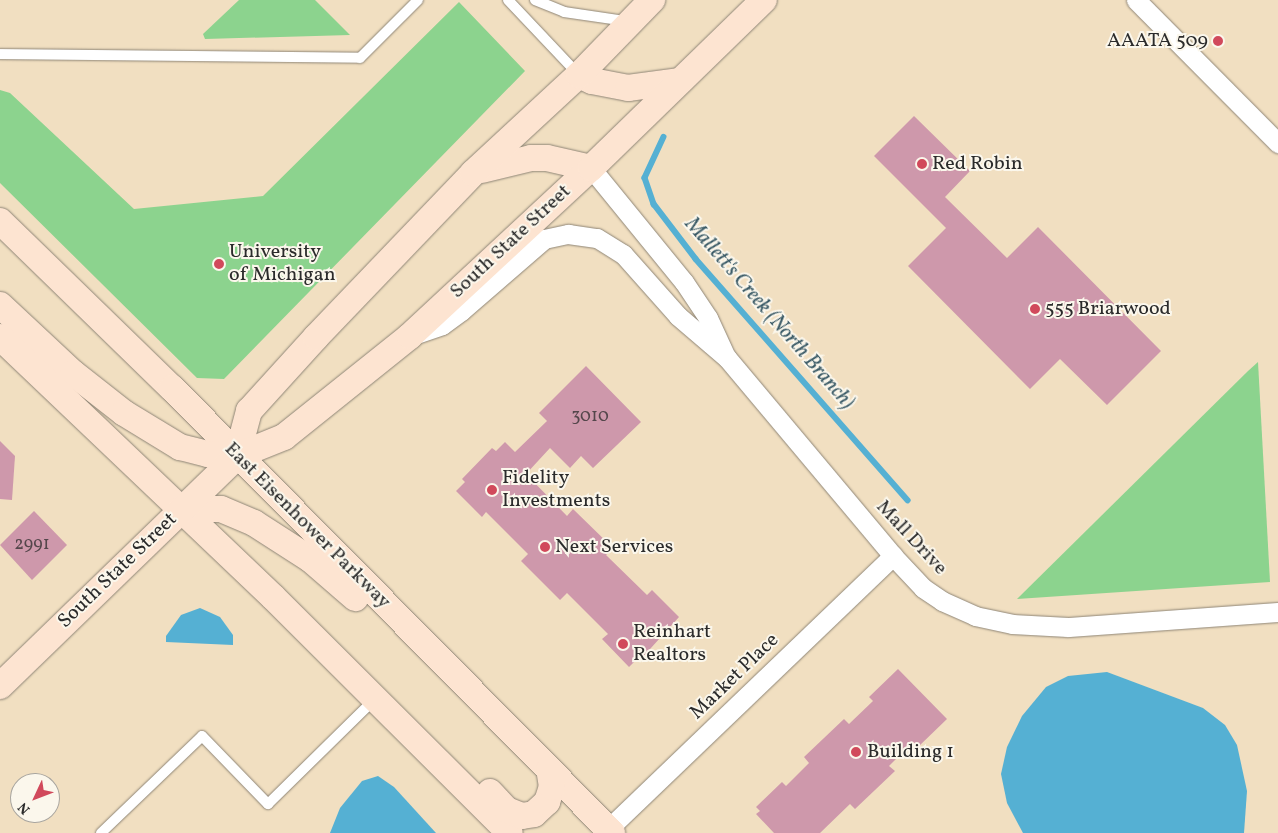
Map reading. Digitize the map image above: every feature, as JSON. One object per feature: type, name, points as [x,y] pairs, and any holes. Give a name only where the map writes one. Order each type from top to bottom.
[{"type":"main road","name":"South State Street","points":[[237,456],[250,411],[473,173],[579,74],[652,0]]},
{"type":"main road","name":"South State Street","points":[[0,686],[237,456],[284,437],[410,336],[591,168],[751,9],[764,0]]},
{"type":"main road","points":[[579,74],[592,81],[628,88],[679,81]]},
{"type":"main road","points":[[473,173],[516,159],[531,158],[547,158],[591,168]]},
{"type":"main road","name":"East Eisenhower Parkway","points":[[0,221],[172,388],[237,456],[610,831]]},
{"type":"main road","points":[[0,238],[100,333],[172,388]]},
{"type":"main road","points":[[0,305],[73,373],[124,413],[180,447],[208,454],[237,456]]},
{"type":"main road","points":[[0,336],[273,597],[510,833]]},
{"type":"main road","points":[[182,509],[221,509],[254,523],[310,559],[341,584],[453,697],[514,735]]},
{"type":"main road","points":[[273,597],[324,626],[507,810],[528,815],[547,802],[552,787],[549,769]]},
{"type":"street","points":[[1136,0],[1278,143]]},
{"type":"street","name":"Mall Drive","points":[[591,168],[684,282],[708,318],[727,358]]},
{"type":"street","name":"Mall Drive","points":[[410,336],[442,325],[461,311],[544,239],[555,235],[584,234],[623,254],[678,316],[727,358],[893,556],[923,588],[942,601],[975,616],[1012,624],[1068,626],[1278,612]]},
{"type":"street","name":"Market Place","points":[[610,831],[893,556]]},
{"type":"lane","points":[[0,54],[360,58],[418,0]]},
{"type":"lane","points":[[508,0],[579,74]]},
{"type":"lane","points":[[535,0],[564,12],[630,22]]},
{"type":"lane","points":[[104,832],[202,736],[268,804],[375,699]]},
{"type":"green space","points":[[239,0],[315,0],[350,35],[205,39],[203,34]]},
{"type":"green space","points":[[459,2],[525,71],[224,379],[197,378],[0,183],[0,90],[10,93],[134,209],[263,196]]},
{"type":"green space","points":[[1258,362],[1270,582],[1017,599],[1248,371]]},
{"type":"water","points":[[200,608],[220,617],[233,635],[233,645],[166,642],[166,636],[181,615]]},
{"type":"water","points":[[1107,672],[1203,708],[1225,725],[1237,745],[1247,791],[1244,833],[1023,833],[1007,803],[1001,774],[1007,747],[1022,716],[1046,687],[1068,676]]},
{"type":"water","points":[[378,776],[394,787],[436,833],[330,833],[340,808],[362,781]]},
{"type":"building","name":"555 Briarwood","points":[[914,116],[970,171],[945,197],[1007,258],[1038,227],[1161,351],[1107,405],[1060,359],[1030,389],[908,266],[946,228],[874,156]]},
{"type":"building","points":[[586,366],[641,422],[593,468],[581,456],[570,468],[550,448],[526,474],[567,516],[573,509],[613,548],[606,555],[647,595],[652,590],[679,617],[641,659],[639,657],[629,667],[602,639],[608,634],[567,593],[560,600],[521,561],[528,554],[486,512],[482,517],[456,491],[465,482],[462,479],[492,448],[496,451],[505,442],[515,452],[547,421],[539,413]]},
{"type":"building","points":[[0,441],[15,456],[12,500],[0,499]]},
{"type":"building","points":[[34,511],[67,545],[32,580],[0,545]]},
{"type":"building","name":"Building 1","points":[[898,669],[947,719],[918,747],[913,742],[889,766],[895,771],[855,809],[850,804],[820,833],[774,833],[756,814],[760,811],[756,807],[782,782],[786,786],[809,763],[804,757],[844,719],[849,724],[873,701],[869,697]]},
{"type":"waterway","name":"Mallett's Creek (North Branch)","points":[[664,137],[645,178],[654,204],[696,259],[908,500]]},
{"type":"place","name":"AAATA 509","points":[[1218,41]]},
{"type":"place","name":"Red Robin","points":[[922,164]]},
{"type":"place","name":"University of Michigan","points":[[219,264]]},
{"type":"place","name":"555 Briarwood","points":[[1035,309]]},
{"type":"place","name":"Fidelity Investments","points":[[492,490]]},
{"type":"place","name":"Next Services","points":[[545,547]]},
{"type":"place","name":"Reinhart Realtors","points":[[623,644]]},
{"type":"place","name":"Building 1","points":[[856,752]]}]
